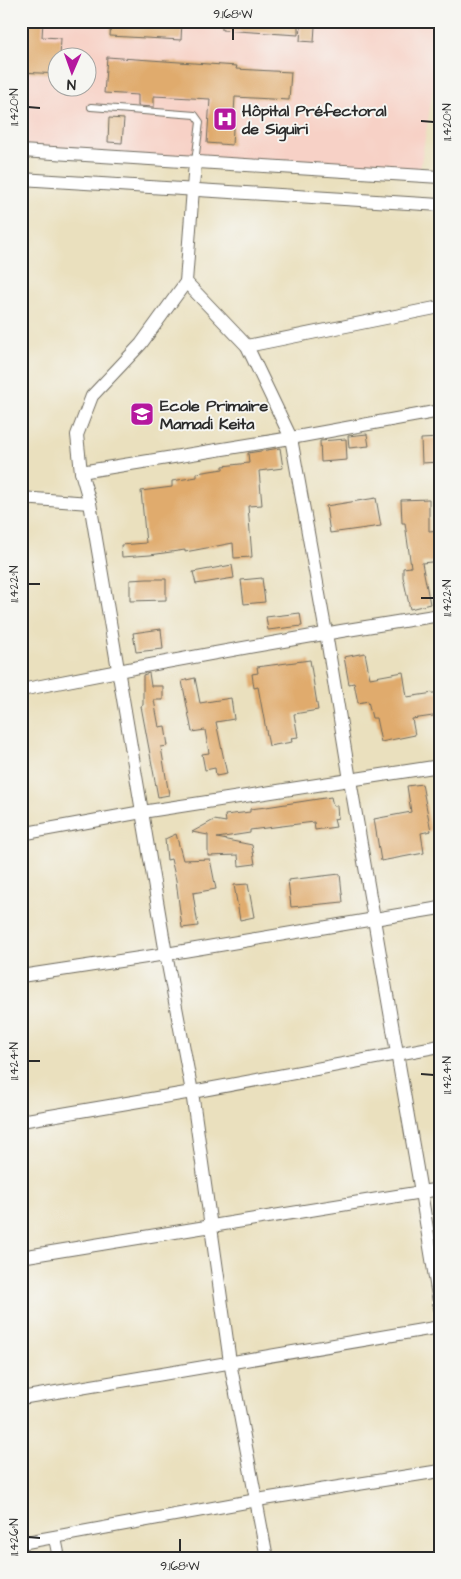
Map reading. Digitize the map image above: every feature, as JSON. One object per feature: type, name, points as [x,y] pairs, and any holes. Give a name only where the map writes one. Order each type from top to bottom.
[{"type":"street","points":[[21,151],[440,177]]},
{"type":"street","points":[[195,162],[186,282],[141,344],[92,396],[77,435],[81,472],[90,502],[166,954],[192,1092],[230,1362],[267,1558]]},
{"type":"street","points":[[21,179],[440,204]]},
{"type":"street","points":[[186,282],[248,346],[291,438],[375,919],[440,1308]]},
{"type":"street","points":[[248,346],[440,307]]},
{"type":"street","points":[[81,472],[291,438],[440,411]]},
{"type":"street","points":[[21,498],[90,502]]},
{"type":"street","points":[[21,690],[119,670],[326,633],[440,615]]},
{"type":"street","points":[[21,834],[142,812],[440,766]]},
{"type":"street","points":[[21,976],[166,954],[440,908]]},
{"type":"street","points":[[21,1121],[192,1092],[440,1046]]},
{"type":"street","points":[[21,1257],[440,1190]]},
{"type":"street","points":[[21,1398],[440,1327]]},
{"type":"street","points":[[21,1543],[256,1500],[440,1471]]},
{"type":"street","points":[[55,1538],[58,1558]]},
{"type":"lane","points":[[92,107],[195,115],[200,122],[195,162]]},
{"type":"shaded area","name":"Hôpital Préfectoral de Siguiri","points":[[21,21],[440,21],[440,46],[419,175],[21,151]]},
{"type":"building","points":[[21,21],[43,21],[42,37],[61,38],[60,48],[48,48],[48,73],[21,72]]},
{"type":"building","points":[[111,21],[182,21],[181,40],[110,36]]},
{"type":"building","points":[[222,21],[298,21],[298,35],[222,30]]},
{"type":"building","points":[[301,25],[315,26],[314,42],[300,41]]},
{"type":"building","points":[[107,57],[237,66],[236,69],[291,72],[289,100],[235,97],[232,145],[207,143],[210,99],[154,96],[154,107],[138,106],[138,95],[104,93]]},
{"type":"building","points":[[109,118],[124,119],[122,143],[108,142]]},
{"type":"building","points":[[367,434],[369,446],[349,448],[348,436]]},
{"type":"building","points":[[440,438],[440,462],[422,463],[421,439]]},
{"type":"building","points":[[346,439],[347,460],[321,462],[320,441]]},
{"type":"building","points":[[280,448],[283,468],[259,471],[262,505],[248,506],[252,557],[234,558],[233,543],[185,552],[185,550],[122,557],[121,545],[146,543],[141,491],[172,487],[172,481],[197,477],[197,473],[223,469],[223,466],[249,463],[248,453]]},
{"type":"building","points":[[376,498],[381,526],[330,533],[326,506]]},
{"type":"building","points":[[429,499],[429,531],[440,530],[440,561],[422,563],[430,604],[410,609],[403,577],[403,568],[411,567],[405,523],[402,523],[401,500]]},
{"type":"building","points":[[232,565],[234,578],[196,584],[193,572]]},
{"type":"building","points":[[262,578],[265,602],[244,604],[241,580]]},
{"type":"building","points":[[166,579],[166,600],[130,601],[130,580]]},
{"type":"building","points":[[300,613],[302,626],[268,630],[266,617]]},
{"type":"building","points":[[161,629],[163,649],[136,652],[133,633]]},
{"type":"building","points":[[365,653],[370,678],[403,672],[407,697],[440,692],[440,715],[412,719],[415,735],[381,742],[376,718],[372,718],[368,701],[358,703],[354,683],[349,684],[344,657]]},
{"type":"building","points":[[310,660],[318,710],[294,714],[298,737],[291,738],[292,742],[269,746],[258,687],[254,688],[252,674],[258,673],[257,667]]},
{"type":"building","points":[[149,673],[151,686],[163,686],[163,700],[154,700],[159,727],[165,726],[168,746],[161,747],[169,795],[158,797],[141,706],[143,705],[143,675]]},
{"type":"building","points":[[195,678],[200,703],[231,698],[234,719],[216,722],[227,774],[216,776],[215,768],[205,770],[202,754],[209,753],[205,730],[192,732],[182,681]]},
{"type":"building","points":[[422,784],[431,831],[421,833],[424,853],[381,861],[374,819],[411,812],[407,786]]},
{"type":"building","points":[[331,797],[333,806],[337,806],[338,818],[334,819],[336,827],[315,830],[314,822],[250,830],[250,833],[217,838],[252,845],[255,864],[239,866],[238,855],[208,856],[208,835],[192,832],[214,820],[226,822],[225,815],[250,812],[250,809]]},
{"type":"building","points":[[176,834],[183,860],[210,859],[216,889],[193,893],[198,926],[182,928],[176,880],[171,859],[167,860],[165,839]]},
{"type":"building","points":[[340,874],[343,902],[291,907],[288,880]]},
{"type":"building","points":[[248,884],[254,917],[240,920],[234,885]]},
{"type":"place","name":"Hôpital Préfectoral de Siguiri","points":[[225,119]]},
{"type":"place","name":"Ecole Primaire Mamadi Keita","points":[[142,414]]}]
